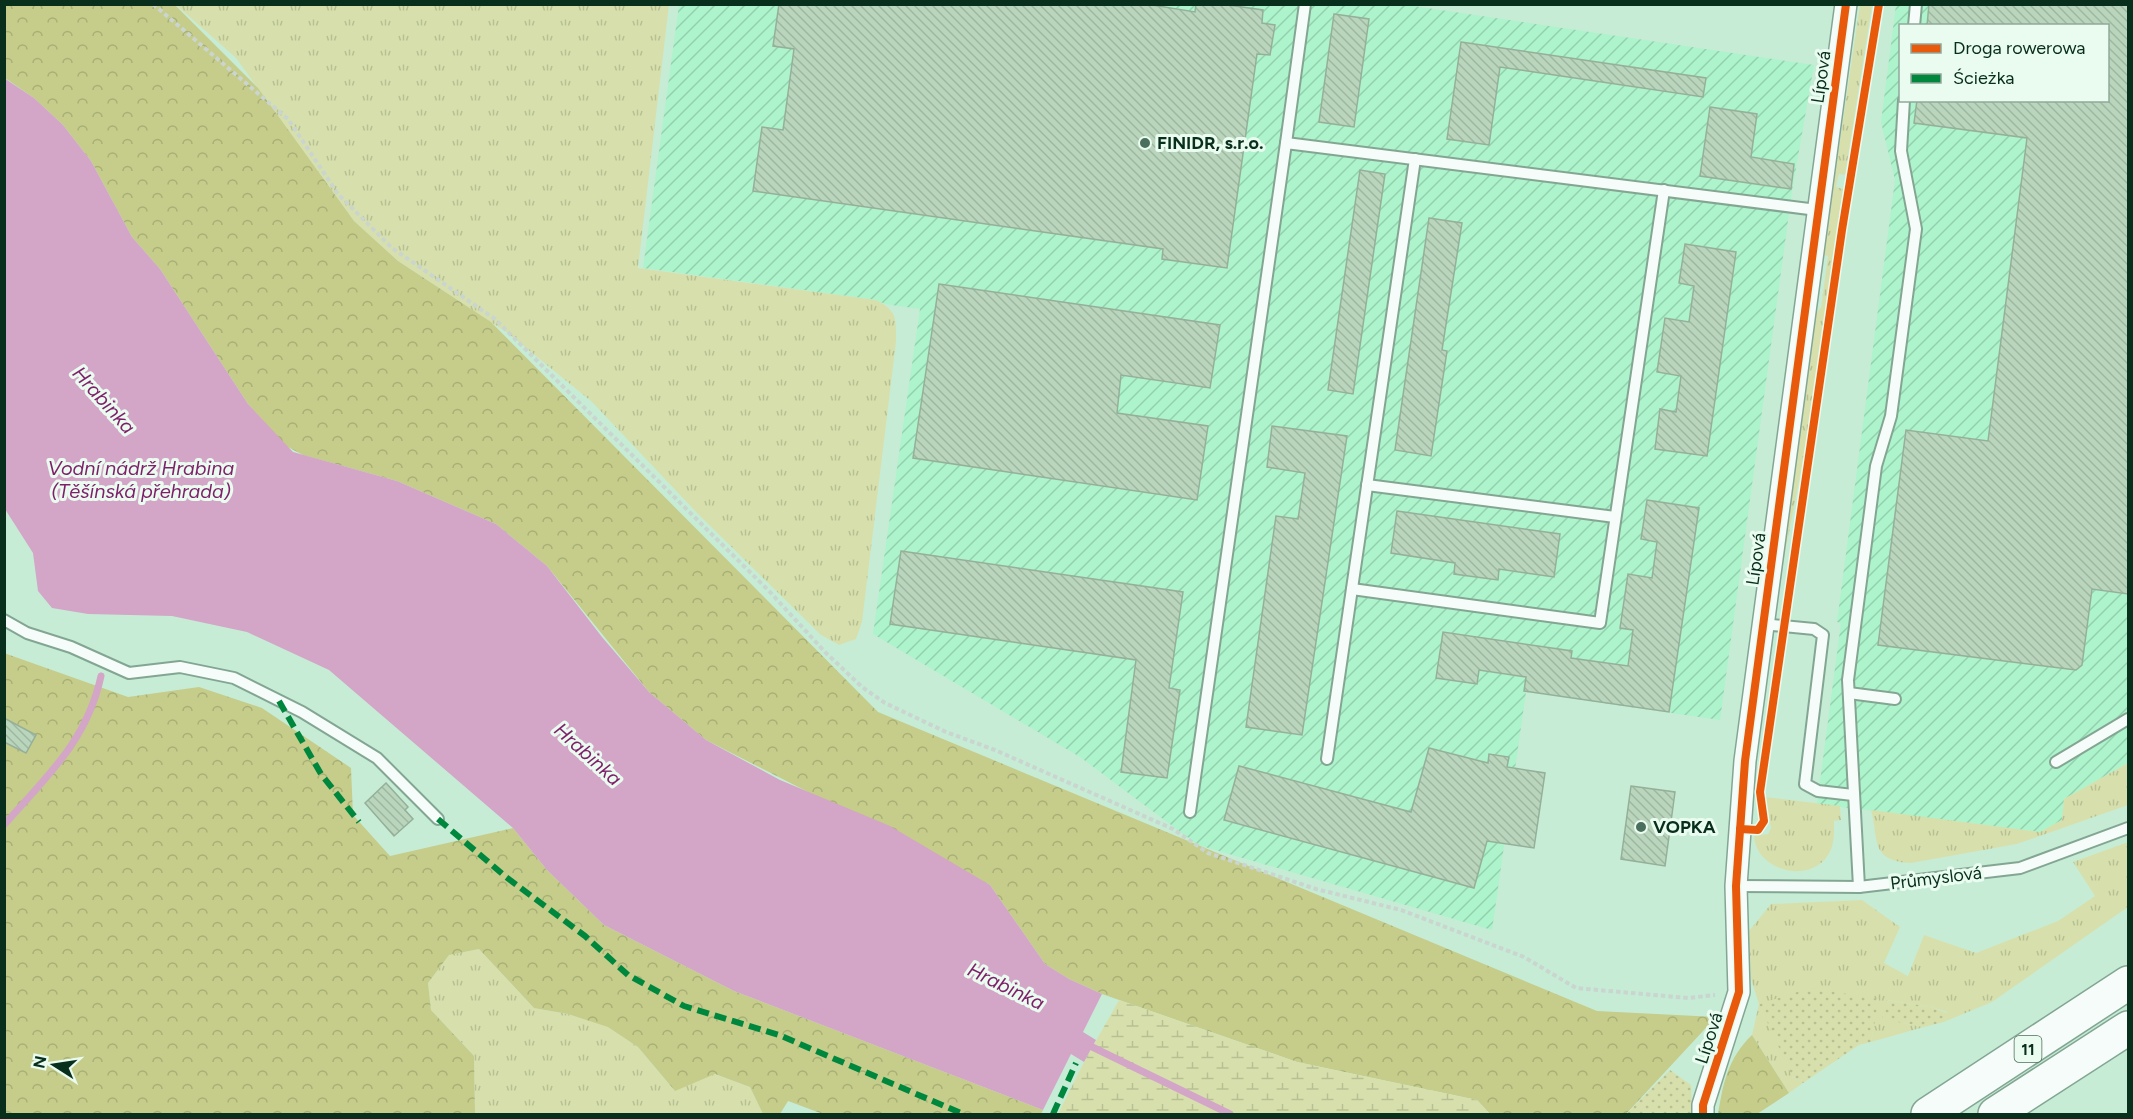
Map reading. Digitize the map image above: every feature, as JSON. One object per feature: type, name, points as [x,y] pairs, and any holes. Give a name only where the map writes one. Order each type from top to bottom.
[{"type":"highway","name":"11","points":[[1928,1114],[2128,983]]},
{"type":"highway","name":"11","points":[[1995,1114],[2128,1028]]},
{"type":"street","name":"Lípová","points":[[1703,1114],[1703,1105],[1739,992],[1736,886],[1745,761],[1846,4]]},
{"type":"lane","points":[[1190,812],[1305,4]]},
{"type":"lane","points":[[1914,24],[1916,4]]},
{"type":"lane","points":[[1859,886],[1849,693],[1876,466],[1891,416],[1916,229],[1901,151],[1904,102]]},
{"type":"lane","points":[[1286,143],[1817,210]]},
{"type":"lane","points":[[1327,759],[1415,159]]},
{"type":"lane","points":[[1352,588],[1600,623],[1664,190]]},
{"type":"lane","points":[[1367,485],[1615,517]]},
{"type":"lane","points":[[4,620],[27,633],[71,647],[129,673],[180,667],[234,678],[302,712],[377,758],[438,819]]},
{"type":"lane","points":[[1762,624],[1814,629],[1823,635],[1805,784],[1818,791],[1853,795]]},
{"type":"lane","points":[[1849,693],[1895,699]]},
{"type":"lane","points":[[2056,762],[2128,719]]},
{"type":"lane","name":"Průmyslová","points":[[1736,886],[1859,886],[2020,868],[2128,828]]},
{"type":"path","points":[[153,4],[288,119],[338,194],[392,248],[495,318],[770,591],[825,652],[862,687],[885,703],[946,732],[995,750],[1173,829],[1208,853],[1316,889],[1401,910],[1524,957],[1576,988],[1688,998],[1739,992]]},
{"type":"shaded area","points":[[679,5],[1407,5],[1814,65],[1792,191],[1720,720],[1526,692],[1492,930],[1198,845],[1080,757],[873,634],[920,309],[885,304],[876,300],[643,268]]},
{"type":"shaded area","points":[[1896,5],[2128,5],[2128,763],[2064,799],[2062,820],[2040,832],[1817,804],[1841,623],[1837,622],[1895,180],[1881,122]]},
{"type":"green space","points":[[4,5],[175,5],[258,88],[354,221],[398,261],[491,322],[878,712],[1597,1011],[1716,1017],[1626,1114],[1490,1114],[1477,1100],[1297,1062],[1102,994],[1069,979],[1045,964],[990,885],[706,740],[649,692],[547,566],[496,524],[397,481],[303,455],[286,446],[248,404],[160,269],[132,237],[91,161],[63,125],[34,98],[5,78]]},
{"type":"green space","points":[[176,5],[669,5],[638,268],[876,300],[888,308],[894,316],[896,342],[862,622],[856,639],[839,645],[821,635],[698,514],[592,402],[509,334],[398,261],[354,221],[236,58]]},
{"type":"green space","points":[[1860,5],[1872,5],[1845,175],[1839,174],[1836,187],[1843,189],[1806,445],[1778,589],[1815,313],[1821,308],[1828,256],[1823,255]]},
{"type":"green space","points":[[4,653],[128,697],[199,687],[262,708],[351,768],[353,815],[390,856],[513,828],[547,870],[604,925],[734,991],[1043,1110],[1041,1114],[823,1114],[788,1101],[780,1114],[763,1114],[750,1087],[715,1074],[675,1091],[638,1047],[608,1027],[568,1014],[534,1008],[479,949],[449,955],[428,983],[431,1010],[474,1056],[475,1114],[5,1114]]},
{"type":"green space","points":[[2128,763],[2128,805],[2017,844],[1911,863],[1888,858],[1878,846],[1871,810],[2040,832],[2062,820],[2064,799]]},
{"type":"green space","points":[[1765,797],[1840,806],[1841,820],[1834,821],[1831,849],[1826,858],[1817,866],[1795,871],[1783,869],[1763,857],[1754,836],[1768,834],[1771,828]]},
{"type":"green space","points":[[2128,842],[2128,907],[1992,1002],[1944,1022],[1947,1012],[1932,1007],[1887,1000],[1903,1023],[1924,1027],[1871,1042],[1878,999],[1792,1076],[1803,1083],[1789,1093],[1752,1035],[1759,1004],[1751,979],[1749,931],[1771,904],[1862,900],[1900,927],[1884,963],[1908,976],[1924,935],[1976,953],[2058,921],[2095,896],[2073,862]]},
{"type":"green space","points":[[479,949],[534,1008],[568,1014],[608,1026],[638,1047],[674,1090],[715,1074],[750,1087],[763,1114],[475,1114],[474,1056],[431,1010],[428,983],[449,955]]},
{"type":"green space","points":[[1810,988],[1879,999],[1871,1042],[1859,1045],[1803,1083],[1792,1076],[1759,1004]]},
{"type":"green space","points":[[1119,1000],[1297,1062],[1477,1100],[1490,1114],[1058,1114]]},
{"type":"green space","points":[[1886,1000],[1932,1007],[1947,1013],[1944,1022],[1924,1027],[1882,1019]]},
{"type":"green space","points":[[1752,1035],[1789,1093],[1757,1114],[1718,1114],[1722,1092],[1732,1062]]},
{"type":"green space","points":[[1670,1070],[1691,1085],[1692,1114],[1626,1114]]},
{"type":"water","name":"Vodní nádrž Hrabina (Těšínská přehrada)","points":[[4,78],[34,98],[63,125],[91,161],[132,237],[160,269],[248,404],[293,452],[397,481],[496,524],[547,566],[602,637],[649,692],[706,740],[780,780],[890,826],[990,885],[1045,964],[1069,979],[1102,994],[1083,1032],[1096,1040],[1084,1062],[1071,1054],[1043,1110],[734,991],[604,925],[547,870],[513,828],[329,670],[247,632],[172,616],[88,614],[52,608],[38,591],[33,553],[5,509]]},
{"type":"building","points":[[779,4],[1146,4],[1195,12],[1196,4],[1221,4],[1263,10],[1262,23],[1275,25],[1270,55],[1257,54],[1227,268],[1162,259],[1163,249],[753,191],[762,127],[783,130],[794,49],[773,46]]},
{"type":"building","points":[[1929,4],[2128,4],[2128,594],[2092,589],[2082,665],[2076,670],[1878,645],[1906,430],[1988,441],[2027,138],[1914,123],[1917,102],[2109,102],[2109,24],[1927,24]]},
{"type":"building","points":[[1334,14],[1369,19],[1354,127],[1319,122]]},
{"type":"building","points":[[1461,42],[1706,78],[1703,97],[1500,67],[1489,145],[1447,139]]},
{"type":"building","points":[[1710,107],[1757,114],[1751,157],[1794,164],[1791,189],[1700,176]]},
{"type":"building","points":[[1360,170],[1385,174],[1353,394],[1328,390]]},
{"type":"building","points":[[1429,218],[1462,223],[1442,350],[1447,351],[1431,456],[1395,450]]},
{"type":"building","points":[[1685,244],[1736,252],[1707,456],[1655,449],[1660,409],[1676,412],[1681,376],[1657,372],[1665,318],[1689,322],[1694,286],[1679,283]]},
{"type":"building","points":[[939,284],[1220,325],[1210,388],[1121,375],[1117,413],[1208,426],[1197,500],[913,458]]},
{"type":"building","points":[[1272,426],[1347,436],[1302,735],[1246,727],[1276,516],[1298,519],[1305,473],[1267,467]]},
{"type":"building","points":[[1647,500],[1699,508],[1669,712],[1524,691],[1526,677],[1479,670],[1477,684],[1436,678],[1443,632],[1572,651],[1571,658],[1628,666],[1633,630],[1620,628],[1628,574],[1652,578],[1657,542],[1641,539]]},
{"type":"building","points":[[1397,511],[1560,534],[1554,577],[1499,569],[1498,580],[1454,574],[1455,563],[1391,553]]},
{"type":"building","points":[[901,551],[1183,592],[1169,688],[1180,690],[1167,778],[1121,772],[1136,660],[890,624]]},
{"type":"building","points":[[4,718],[36,735],[26,753],[4,742]]},
{"type":"building","points":[[1429,748],[1488,763],[1489,754],[1509,757],[1507,767],[1545,773],[1534,848],[1487,841],[1474,888],[1224,820],[1239,766],[1411,812]]},
{"type":"building","points":[[386,783],[408,807],[405,810],[413,819],[394,836],[365,803]]},
{"type":"building","points":[[1631,786],[1675,792],[1665,866],[1621,859]]},
{"type":"waterway","points":[[4,825],[50,773],[75,739],[95,699],[101,676]]},
{"type":"waterway","name":"Hrabinka","points":[[1084,1043],[1230,1114]]},
{"type":"marked path","points":[[279,701],[321,774],[359,822]]},
{"type":"marked path","points":[[438,819],[506,877],[585,936],[628,975],[684,1006],[779,1035],[963,1114]]},
{"type":"marked path","points":[[1053,1114],[1076,1063]]},
{"type":"cycle path","points":[[1703,1114],[1703,1105],[1739,992],[1736,886],[1745,761],[1846,4]]},
{"type":"cycle path","points":[[1740,829],[1758,830],[1764,821],[1760,792],[1842,230],[1879,4]]},
{"type":"place","name":"FINIDR, s.r.o.","points":[[1145,143]]},
{"type":"place","name":"VOPKA","points":[[1641,827]]}]
